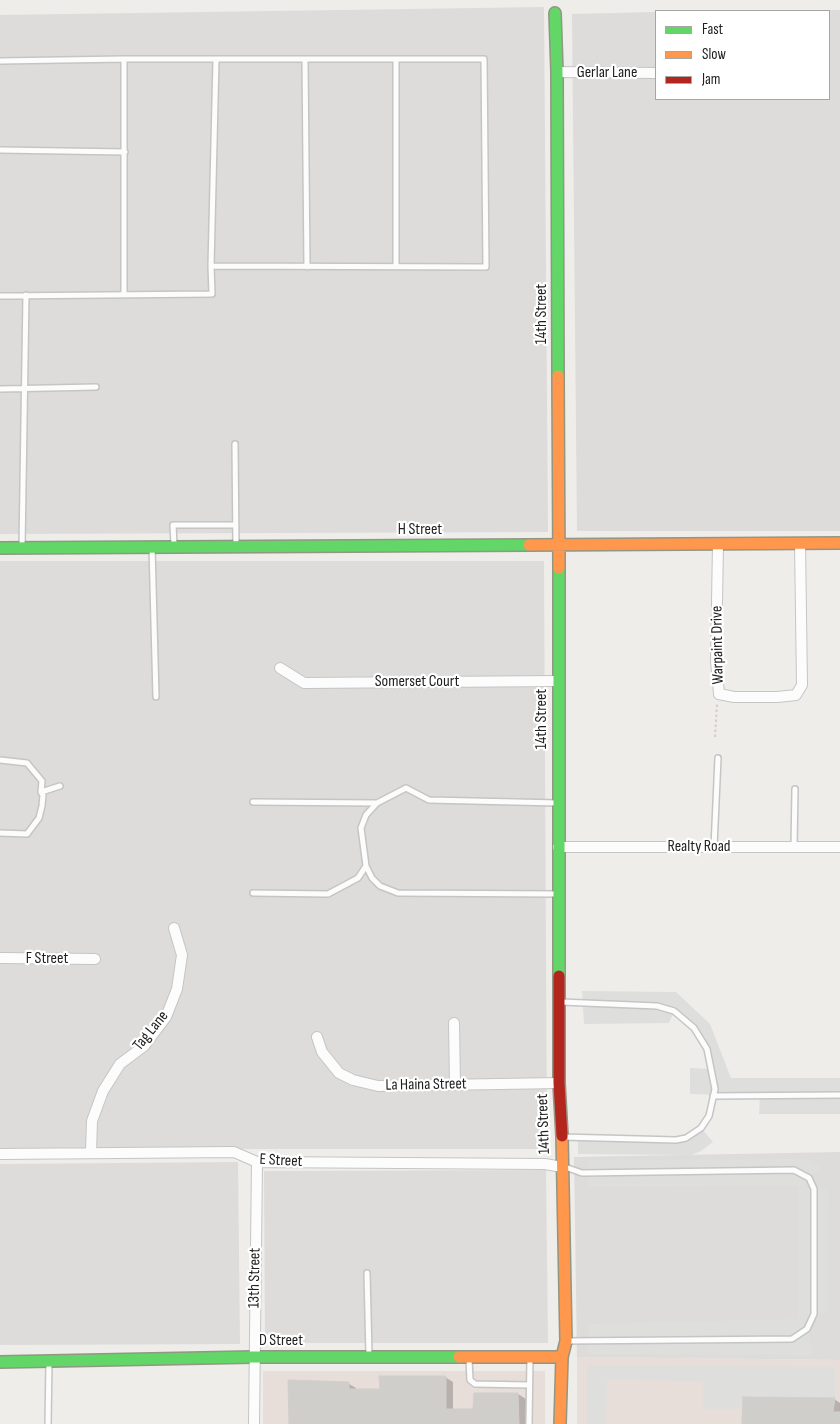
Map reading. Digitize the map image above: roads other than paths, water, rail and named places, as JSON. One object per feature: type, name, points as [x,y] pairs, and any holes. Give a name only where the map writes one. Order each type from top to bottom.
[{"type":"street","name":"14th Street","points":[[555,13],[557,72],[559,545],[559,1083],[562,1137],[566,1341],[562,1357],[560,1424]]},
{"type":"street","name":"Gerlar Lane","points":[[557,72],[655,73]]},
{"type":"street","name":"Warpaint Drive","points":[[718,544],[716,661],[719,694],[734,698],[796,696],[802,685],[800,543]]},
{"type":"street","name":"H Street","points":[[0,548],[840,543]]},
{"type":"street","name":"Somerset Court","points":[[280,668],[304,683],[559,681]]},
{"type":"street","name":"Realty Road","points":[[558,847],[840,847]]},
{"type":"street","name":"Tag Lane","points":[[91,1152],[92,1121],[102,1090],[120,1064],[144,1046],[166,1017],[177,989],[182,955],[174,928]]},
{"type":"street","name":"F Street","points":[[0,958],[95,959]]},
{"type":"street","points":[[454,1023],[454,1084]]},
{"type":"street","name":"La Haina Street","points":[[317,1037],[322,1052],[339,1073],[353,1080],[378,1086],[559,1083]]},
{"type":"street","name":"E Street","points":[[0,1154],[234,1152],[257,1162],[546,1164],[562,1167]]},
{"type":"street","name":"13th Street","points":[[254,1424],[257,1162]]},
{"type":"street","name":"D Street","points":[[0,1362],[254,1357],[562,1357]]},
{"type":"lane","points":[[0,61],[484,58],[486,267],[211,266]]},
{"type":"lane","points":[[124,59],[124,295]]},
{"type":"lane","points":[[306,59],[307,267]]},
{"type":"lane","points":[[396,59],[396,266]]},
{"type":"lane","points":[[0,296],[212,294],[216,60]]},
{"type":"lane","points":[[0,150],[125,152]]},
{"type":"lane","points":[[22,548],[26,295]]},
{"type":"lane","points":[[0,389],[96,387]]},
{"type":"lane","points":[[235,444],[236,547]]},
{"type":"lane","points":[[174,547],[174,525],[236,525]]},
{"type":"lane","points":[[152,547],[156,697]]},
{"type":"lane","points":[[714,847],[718,758]]},
{"type":"lane","points":[[0,760],[27,763],[42,781],[41,792],[43,796],[39,818],[27,834],[0,833]]},
{"type":"lane","points":[[41,792],[60,786]]},
{"type":"lane","points":[[558,803],[430,800],[406,788],[377,803],[366,815],[361,828],[366,866],[372,878],[380,886],[398,894],[559,894]]},
{"type":"lane","points":[[794,848],[795,789]]},
{"type":"lane","points":[[252,802],[377,803]]},
{"type":"lane","points":[[253,893],[328,894],[358,878],[366,866]]},
{"type":"lane","points":[[559,1002],[657,1006],[674,1012],[694,1028],[707,1048],[715,1089],[709,1116],[701,1128],[686,1138],[676,1140],[562,1137]]},
{"type":"lane","points":[[713,1096],[840,1095]]},
{"type":"lane","points":[[562,1167],[582,1173],[794,1170],[809,1178],[814,1189],[814,1314],[807,1329],[792,1339],[566,1341]]},
{"type":"lane","points":[[367,1273],[369,1357]]},
{"type":"lane","points":[[469,1357],[470,1380],[475,1384],[529,1385]]},
{"type":"lane","points":[[528,1424],[530,1357]]},
{"type":"lane","points":[[48,1424],[49,1361]]}]
